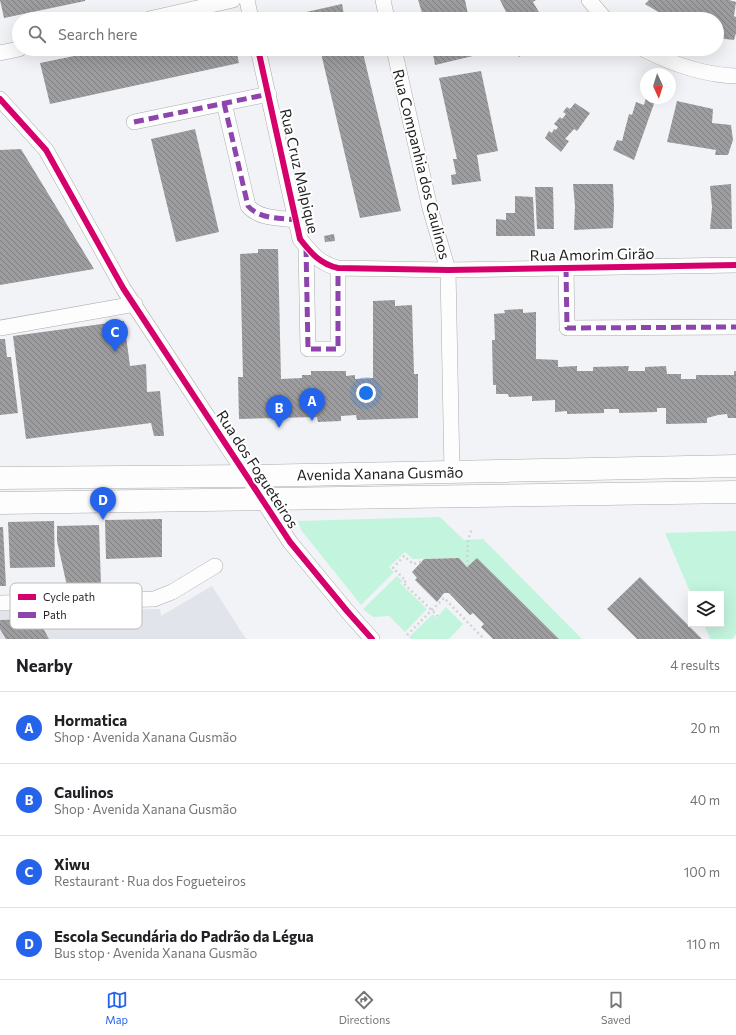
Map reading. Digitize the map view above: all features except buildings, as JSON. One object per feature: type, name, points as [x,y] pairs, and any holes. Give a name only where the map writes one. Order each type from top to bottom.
[{"type":"main road","name":"Avenida Xanana Gusmão","points":[[0,478],[249,476],[736,466]]},
{"type":"main road","name":"Avenida Xanana Gusmão","points":[[0,503],[438,495],[736,492]]},
{"type":"street","points":[[180,12],[233,0]]},
{"type":"street","points":[[247,0],[250,12]]},
{"type":"street","points":[[383,0],[386,12]]},
{"type":"street","points":[[590,0],[599,12]]},
{"type":"street","points":[[0,53],[12,50]]},
{"type":"street","name":"Rua Cruz Malpique","points":[[260,56],[300,239],[311,254],[327,265],[338,268],[448,270]]},
{"type":"street","name":"Rua Companhia dos Caulinos","points":[[396,56],[430,208],[448,270],[450,293],[452,472]]},
{"type":"street","points":[[660,56],[695,71],[720,76],[736,76]]},
{"type":"street","name":"Rua Cruz Malpique","points":[[134,122],[269,94]]},
{"type":"street","name":"Rua dos Fogueteiros","points":[[0,99],[46,150],[123,288],[300,554],[342,606],[372,639]]},
{"type":"street","points":[[224,103],[248,206],[252,211],[263,215],[296,220]]},
{"type":"street","name":"Rua Cruz Malpique","points":[[306,247],[308,349],[338,349],[338,268]]},
{"type":"street","name":"Rua Amorim Girão","points":[[448,270],[736,265]]},
{"type":"street","name":"Rua Amorim Girão","points":[[566,267],[567,328],[736,327]]},
{"type":"street","points":[[0,328],[135,304]]},
{"type":"street","points":[[142,599],[154,599],[172,592],[215,566]]},
{"type":"street","points":[[0,604],[10,604]]},
{"type":"path","points":[[467,567],[468,540],[472,528]]},
{"type":"path","points":[[421,562],[412,564],[404,556],[393,568],[406,581],[403,583],[438,616]]},
{"type":"path","points":[[407,635],[444,598],[484,639]]},
{"type":"shaded area","points":[[212,586],[246,639],[0,639],[0,611],[10,611],[10,629],[142,629],[142,609],[160,609],[161,616]]},
{"type":"green space","points":[[440,517],[464,540],[483,539],[582,639],[559,639],[477,558],[467,567],[459,558],[413,559],[405,552],[389,567],[394,572],[361,605],[301,530],[298,521]]},
{"type":"green space","points":[[736,531],[736,634],[732,639],[710,639],[705,627],[724,627],[724,591],[690,591],[665,533]]},
{"type":"green space","points":[[397,576],[403,581],[400,583],[427,609],[405,632],[389,616],[373,617],[363,609]]},
{"type":"green space","points":[[446,607],[463,624],[449,639],[411,639],[409,637],[433,614],[437,618]]},
{"type":"marked path","points":[[134,122],[269,94]]},
{"type":"marked path","points":[[224,103],[248,206],[264,216],[296,220]]},
{"type":"marked path","points":[[306,247],[308,349],[338,349],[338,268]]},
{"type":"marked path","points":[[566,267],[567,328],[736,327]]},
{"type":"cycle path","points":[[260,56],[300,239],[312,253],[326,264],[338,268],[448,270],[736,265]]},
{"type":"cycle path","points":[[0,99],[46,150],[123,288],[290,542],[372,639]]},
{"type":"place","name":"Xiwu","points":[[115,352]]},
{"type":"place","name":"Hormatica","points":[[312,421]]},
{"type":"place","name":"Caulinos","points":[[279,428]]},
{"type":"place","name":"Escola Secundária do Padrão da Légua","points":[[103,520]]}]
